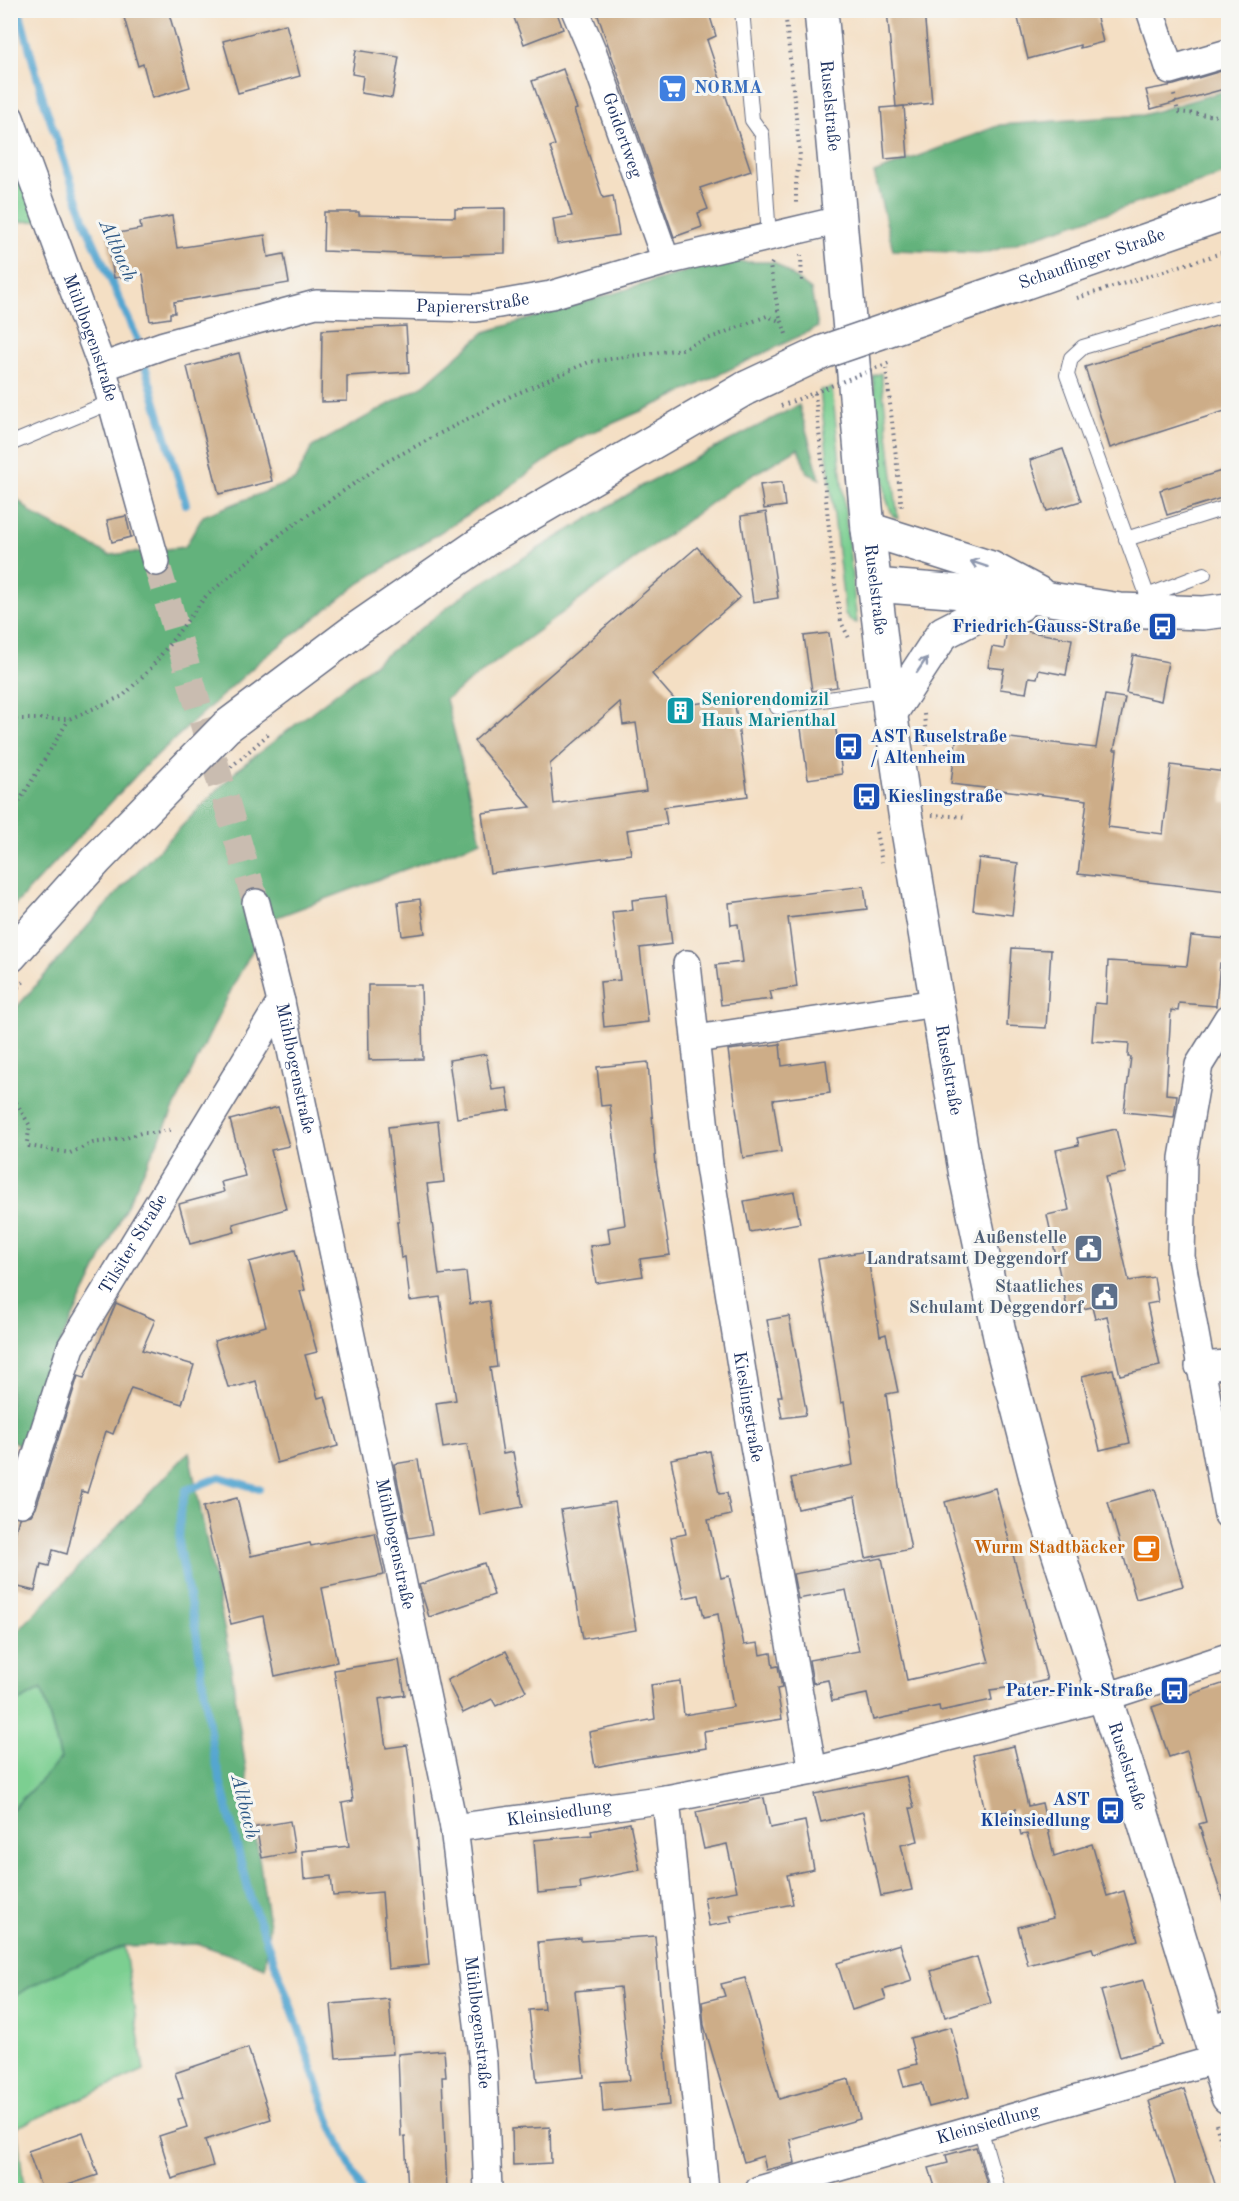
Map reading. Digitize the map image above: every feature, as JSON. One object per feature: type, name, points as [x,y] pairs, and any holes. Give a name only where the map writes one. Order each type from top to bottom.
[{"type":"main road","name":"Ruselstraße","points":[[821,10],[874,585],[889,702],[936,1003],[966,1176],[1002,1346],[1043,1505],[1218,2038],[1222,2110]]},
{"type":"main road","name":"Schauflinger Straße","points":[[19,967],[96,860],[226,727],[358,628],[487,539],[746,388],[823,352],[1228,212]]},
{"type":"main road","points":[[868,530],[991,568],[1050,599]]},
{"type":"main road","points":[[874,585],[1050,599],[1120,610],[1150,604],[1203,613],[1228,610]]},
{"type":"main road","points":[[889,702],[943,633],[984,612],[1050,599]]},
{"type":"street","name":"Goidertweg","points":[[575,10],[592,50],[666,261]]},
{"type":"street","points":[[1150,10],[1170,70],[1228,53]]},
{"type":"street","name":"Mühlbogenstraße","points":[[10,118],[102,367],[156,562]]},
{"type":"street","name":"Papiererstraße","points":[[102,367],[164,345],[316,304],[476,308],[551,296],[666,261],[769,237],[797,219],[840,220]]},
{"type":"street","name":"Mühlbogenstraße","points":[[256,903],[281,1002],[454,1828],[483,2064],[488,2190]]},
{"type":"street","name":"Kieslingstraße","points":[[687,964],[712,1189],[752,1434],[813,1771]]},
{"type":"street","name":"Tilsiter Straße","points":[[21,1503],[71,1347],[281,1002]]},
{"type":"street","points":[[696,1039],[936,1003]]},
{"type":"street","points":[[1228,1018],[1199,1065],[1183,1158],[1180,1257],[1228,1515]]},
{"type":"street","points":[[1199,1366],[1228,1364]]},
{"type":"street","name":"Kleinsiedlung","points":[[454,1828],[666,1799],[813,1771],[1106,1697],[1228,1657]]},
{"type":"street","points":[[666,1799],[705,2190]]},
{"type":"street","name":"Kleinsiedlung","points":[[776,2188],[980,2128],[1218,2038]]},
{"type":"lane","points":[[741,10],[752,120],[762,134],[769,237]]},
{"type":"lane","points":[[1204,574],[1150,604],[1067,375],[1071,358],[1083,347],[1228,304]]},
{"type":"lane","points":[[10,444],[111,402]]},
{"type":"lane","points":[[1126,539],[1228,507]]},
{"type":"lane","points":[[777,707],[889,702]]},
{"type":"lane","points":[[980,2128],[998,2190]]},
{"type":"path","points":[[785,10],[800,156],[796,182],[797,219],[770,266],[788,340]]},
{"type":"path","points":[[1170,70],[1178,112],[1228,117]]},
{"type":"path","points":[[1073,299],[1228,251]]},
{"type":"path","points":[[801,256],[802,284]]},
{"type":"path","points":[[10,719],[69,719],[123,696],[151,668],[206,596],[286,530],[386,462],[509,398],[589,362],[682,349],[767,316],[782,322]]},
{"type":"path","points":[[780,407],[898,359]]},
{"type":"path","points":[[886,368],[903,516]]},
{"type":"path","points":[[10,817],[69,719]]},
{"type":"path","points":[[229,769],[278,727]]},
{"type":"path","points":[[10,996],[19,967]]},
{"type":"path","points":[[10,1092],[30,1126],[27,1142],[29,1146],[70,1153],[93,1143],[122,1139],[141,1133],[156,1133],[177,1128],[201,1132]]},
{"type":"path","points":[[1222,2110],[1228,2167]]},
{"type":"green space","points":[[1228,90],[1228,173],[986,253],[893,250],[874,173],[1000,125],[1143,115]]},
{"type":"green space","points":[[11,137],[40,221],[11,222]]},
{"type":"green space","points":[[717,262],[774,262],[811,290],[818,327],[662,402],[577,439],[488,502],[360,583],[260,661],[145,766],[11,909],[10,492],[33,514],[109,555],[185,547],[203,516],[295,480],[312,447],[424,385],[485,332]]},
{"type":"green space","points":[[881,373],[898,519],[893,516],[886,498],[873,376]]},
{"type":"green space","points":[[832,388],[857,623],[851,621],[845,614],[820,390]]},
{"type":"green space","points":[[799,405],[820,479],[807,473],[798,448],[731,488],[446,699],[481,841],[269,920],[234,984],[60,1344],[27,1450],[10,1439],[10,1015],[121,888],[238,769],[470,590],[647,483]]},
{"type":"green space","points":[[189,1452],[228,1648],[269,1925],[265,1967],[199,1944],[124,1946],[44,1979],[11,1998],[11,1811],[61,1759],[42,1689],[11,1706],[11,1638]]},
{"type":"green space","points":[[42,1689],[61,1760],[11,1810],[11,1706]]},
{"type":"green space","points":[[124,1946],[144,2070],[17,2127],[24,2190],[11,2190],[10,1998],[44,1979]]},
{"type":"building","points":[[136,10],[168,10],[190,87],[152,98],[143,64],[138,66],[123,14]]},
{"type":"building","points":[[511,10],[556,10],[563,29],[524,44]]},
{"type":"building","name":"NORMA","points":[[596,10],[708,10],[716,36],[707,40],[751,171],[700,188],[708,209],[698,213],[702,227],[674,237]]},
{"type":"building","points":[[887,10],[924,10],[932,103],[896,107]]},
{"type":"building","points":[[1016,10],[1095,10],[1103,42],[1080,48],[1080,45],[1028,59]]},
{"type":"building","points":[[286,24],[300,76],[238,93],[223,41]]},
{"type":"building","points":[[356,50],[399,57],[392,98],[361,93],[363,76],[352,74]]},
{"type":"building","points":[[563,69],[603,198],[613,196],[619,235],[557,244],[553,219],[572,216],[550,147],[555,145],[532,81]]},
{"type":"building","points":[[1228,69],[1228,88],[1151,109],[1146,90],[1174,85]]},
{"type":"building","points":[[904,106],[908,157],[885,159],[881,108]]},
{"type":"building","points":[[505,208],[505,253],[429,255],[323,251],[324,212],[455,217],[455,209]]},
{"type":"building","points":[[172,216],[177,248],[265,235],[268,257],[284,254],[289,283],[174,302],[175,313],[170,313],[170,318],[150,321],[143,274],[114,278],[107,235],[141,229],[140,222]]},
{"type":"building","points":[[1228,322],[1228,410],[1110,448],[1085,367]]},
{"type":"building","points":[[406,326],[409,372],[347,376],[347,401],[321,402],[322,330]]},
{"type":"building","points":[[239,353],[272,481],[219,494],[187,367]]},
{"type":"building","points":[[1063,449],[1081,501],[1047,511],[1030,460]]},
{"type":"building","points":[[1228,469],[1228,496],[1167,515],[1160,490]]},
{"type":"building","points":[[782,482],[785,506],[764,509],[760,485]]},
{"type":"building","points":[[766,512],[778,598],[753,602],[741,516]]},
{"type":"building","points":[[126,516],[131,537],[112,542],[107,520]]},
{"type":"building","name":"Seniorendomizil Haus Marienthal","points":[[697,547],[740,597],[652,674],[680,706],[734,698],[748,796],[664,807],[667,824],[627,830],[631,854],[490,873],[482,813],[531,807],[474,741]],"holes":[[[620,702],[623,725],[636,723],[646,791],[554,804],[550,764]]]},
{"type":"building","points":[[1007,628],[1072,639],[1066,675],[1039,670],[1037,678],[1029,677],[1026,693],[1000,689],[1004,669],[988,667],[992,647],[1004,649]]},
{"type":"building","points":[[829,633],[837,687],[812,691],[804,636]]},
{"type":"building","points":[[1133,655],[1168,662],[1161,701],[1126,693]]},
{"type":"building","points":[[1105,695],[1125,698],[1114,750],[1117,750],[1108,827],[1163,834],[1171,765],[1225,772],[1222,803],[1228,803],[1228,891],[1078,874],[1087,800],[951,784],[957,732],[1096,748]]},
{"type":"building","points":[[834,716],[842,774],[808,779],[800,721]]},
{"type":"building","points":[[979,858],[1018,863],[1012,915],[973,910]]},
{"type":"building","points":[[864,886],[867,909],[788,918],[797,987],[770,991],[772,999],[721,1005],[716,965],[743,962],[738,924],[731,925],[729,903]]},
{"type":"building","points":[[666,896],[672,944],[640,948],[648,1022],[604,1027],[600,982],[620,980],[612,912],[633,910],[632,900]]},
{"type":"building","points":[[420,899],[425,933],[402,936],[398,902]]},
{"type":"building","points":[[1191,936],[1228,939],[1228,963],[1220,963],[1216,1006],[1179,1003],[1178,1011],[1171,1010],[1166,1094],[1177,1095],[1174,1117],[1124,1112],[1131,1057],[1128,1057],[1129,1043],[1092,1041],[1095,1003],[1106,1004],[1108,961],[1187,966]]},
{"type":"building","points":[[1012,948],[1051,950],[1046,1028],[1007,1026]]},
{"type":"building","points":[[368,985],[421,985],[423,1059],[369,1060]]},
{"type":"building","points":[[780,1044],[782,1066],[826,1060],[830,1093],[773,1100],[781,1152],[743,1158],[728,1050]]},
{"type":"building","points":[[486,1054],[492,1090],[507,1088],[510,1110],[457,1118],[449,1060]]},
{"type":"building","points":[[648,1062],[656,1166],[670,1255],[640,1259],[643,1276],[596,1283],[590,1246],[610,1243],[608,1228],[625,1225],[610,1105],[601,1106],[597,1067]]},
{"type":"building","points":[[278,1107],[289,1146],[271,1150],[286,1209],[233,1224],[235,1232],[190,1244],[179,1204],[224,1192],[221,1182],[245,1176],[230,1120]]},
{"type":"building","points":[[438,1121],[444,1182],[427,1184],[439,1275],[466,1272],[470,1304],[489,1301],[497,1367],[490,1368],[503,1454],[513,1452],[523,1507],[480,1515],[467,1444],[443,1448],[436,1403],[456,1400],[440,1297],[410,1301],[405,1257],[401,1258],[397,1222],[399,1222],[388,1127]]},
{"type":"building","name":"Außenstelle Landratsamt Deggendorf","points":[[1116,1129],[1126,1173],[1105,1177],[1129,1281],[1154,1277],[1158,1302],[1147,1304],[1160,1366],[1120,1375],[1107,1316],[1095,1319],[1092,1307],[1068,1312],[1047,1215],[1069,1210],[1056,1150],[1079,1145],[1077,1138]]},
{"type":"building","points":[[794,1192],[800,1223],[750,1232],[744,1201]]},
{"type":"building","points":[[295,1250],[305,1290],[300,1291],[317,1352],[305,1355],[318,1398],[325,1396],[338,1446],[277,1463],[256,1381],[228,1387],[214,1341],[266,1326],[249,1262]]},
{"type":"building","points":[[867,1251],[880,1336],[886,1334],[898,1392],[886,1394],[901,1500],[911,1549],[866,1558],[855,1497],[798,1509],[791,1478],[853,1465],[818,1259]]},
{"type":"building","points":[[116,1303],[155,1320],[142,1350],[194,1365],[182,1404],[131,1388],[113,1434],[106,1431],[87,1493],[82,1491],[67,1554],[53,1550],[49,1566],[41,1564],[35,1591],[10,1585],[10,1553],[19,1518],[31,1515],[36,1508],[78,1376],[84,1378]]},
{"type":"building","points":[[789,1316],[806,1410],[805,1415],[782,1418],[778,1396],[782,1396],[767,1320]]},
{"type":"building","points":[[1113,1369],[1130,1443],[1100,1450],[1082,1376]]},
{"type":"building","points":[[710,1451],[719,1494],[727,1493],[731,1515],[708,1520],[721,1578],[729,1576],[744,1645],[758,1643],[760,1655],[771,1653],[773,1667],[778,1666],[782,1688],[777,1689],[782,1719],[704,1731],[706,1748],[595,1767],[589,1732],[655,1719],[651,1685],[680,1681],[684,1715],[733,1707],[718,1614],[704,1617],[699,1595],[684,1598],[671,1537],[686,1534],[671,1459]]},
{"type":"building","points":[[418,1460],[432,1534],[409,1538],[394,1464]]},
{"type":"building","points":[[995,1488],[1047,1680],[990,1690],[992,1700],[940,1711],[939,1706],[873,1720],[867,1694],[832,1701],[828,1680],[813,1683],[809,1660],[859,1651],[846,1590],[798,1599],[793,1574],[882,1558],[907,1680],[989,1662],[945,1502]]},
{"type":"building","points":[[1155,1489],[1183,1586],[1136,1599],[1108,1502]]},
{"type":"building","points":[[237,1498],[251,1556],[310,1543],[311,1546],[375,1533],[384,1575],[322,1588],[337,1662],[275,1676],[263,1616],[231,1624],[203,1507]]},
{"type":"building","points":[[615,1502],[636,1630],[583,1639],[561,1510]]},
{"type":"building","points":[[484,1563],[494,1595],[429,1617],[419,1585]]},
{"type":"building","points":[[506,1651],[526,1691],[496,1706],[492,1699],[463,1713],[447,1680]]},
{"type":"building","points":[[399,1660],[405,1695],[379,1699],[386,1748],[407,1745],[429,1965],[388,1969],[382,1892],[333,1896],[331,1876],[304,1879],[302,1851],[349,1846],[342,1803],[353,1801],[334,1670]]},
{"type":"building","points":[[1228,1682],[1228,1903],[1224,1904],[1199,1824],[1206,1822],[1187,1751],[1169,1757],[1152,1707]]},
{"type":"building","points":[[1014,1746],[1028,1806],[1042,1803],[1054,1856],[1092,1844],[1107,1896],[1124,1891],[1138,1940],[1094,1953],[1092,1948],[1028,1965],[1018,1927],[1053,1918],[1027,1834],[1021,1835],[1015,1809],[986,1816],[973,1755]]},
{"type":"building","points":[[906,1776],[914,1808],[910,1808],[918,1841],[901,1845],[912,1890],[881,1896],[863,1812],[821,1822],[814,1794]]},
{"type":"building","points":[[764,1798],[770,1828],[805,1821],[814,1869],[787,1875],[793,1904],[730,1916],[732,1922],[709,1926],[704,1897],[737,1891],[727,1844],[704,1849],[696,1812]]},
{"type":"building","points":[[290,1821],[295,1852],[262,1858],[256,1827]]},
{"type":"building","points":[[630,1823],[640,1870],[580,1882],[581,1889],[538,1893],[534,1840],[592,1835],[591,1831]]},
{"type":"building","points":[[655,1936],[670,2105],[603,2112],[601,2082],[630,2080],[620,1987],[575,1991],[584,2077],[537,2082],[529,2010],[544,2009],[538,1942]]},
{"type":"building","points":[[900,1944],[912,1981],[883,1990],[886,1999],[852,2010],[837,1963]]},
{"type":"building","points":[[977,1957],[991,2003],[945,2017],[931,1971]]},
{"type":"building","points":[[745,1978],[779,2099],[849,2079],[860,2119],[790,2139],[795,2163],[766,2170],[763,2156],[744,2162],[704,2025],[702,2002],[725,1996],[721,1984]]},
{"type":"building","points":[[1144,1980],[1162,2045],[1120,2057],[1101,1991]]},
{"type":"building","points":[[389,1999],[393,2054],[336,2058],[331,2004]]},
{"type":"building","points":[[951,2027],[969,2097],[929,2107],[922,2083],[904,2087],[899,2069],[917,2064],[910,2038]]},
{"type":"building","points":[[248,2048],[271,2119],[205,2140],[213,2166],[172,2179],[159,2136],[187,2127],[178,2099],[183,2098],[175,2073]]},
{"type":"building","points":[[444,2050],[446,2077],[442,2077],[447,2190],[408,2190],[405,2136],[401,2137],[398,2054]]},
{"type":"building","points":[[1184,2089],[1217,2190],[1177,2190],[1149,2101]]},
{"type":"building","points":[[550,2127],[551,2163],[513,2165],[512,2129]]},
{"type":"building","points":[[83,2132],[98,2175],[53,2190],[42,2190],[28,2151]]},
{"type":"building","points":[[976,2147],[989,2190],[936,2190],[929,2168],[948,2163],[946,2155]]},
{"type":"waterway","name":"Altbach","points":[[19,10],[44,102],[87,227],[136,336],[186,504]]},
{"type":"waterway","name":"Altbach","points":[[259,1489],[220,1477],[186,1490],[180,1513],[179,1548],[196,1631],[213,1752],[250,1897],[296,2020],[329,2119],[361,2190]]},
{"type":"tunnel","points":[[156,562],[256,903]]},
{"type":"place","name":"NORMA","points":[[673,88]]},
{"type":"place","name":"Friedrich-Gauss-Straße","points":[[1162,627]]},
{"type":"place","name":"Seniorendomizil Haus Marienthal","points":[[680,710]]},
{"type":"place","name":"AST Ruselstraße / Altenheim","points":[[849,747]]},
{"type":"place","name":"Kieslingstraße","points":[[866,797]]},
{"type":"place","name":"Außenstelle Landratsamt Deggendorf","points":[[1088,1248]]},
{"type":"place","name":"Staatliches Schulamt Deggendorf","points":[[1104,1297]]},
{"type":"place","name":"Wurm Stadtbäcker","points":[[1146,1548]]},
{"type":"place","name":"Pater-Fink-Straße","points":[[1174,1691]]},
{"type":"place","name":"AST Kleinsiedlung","points":[[1111,1810]]}]
